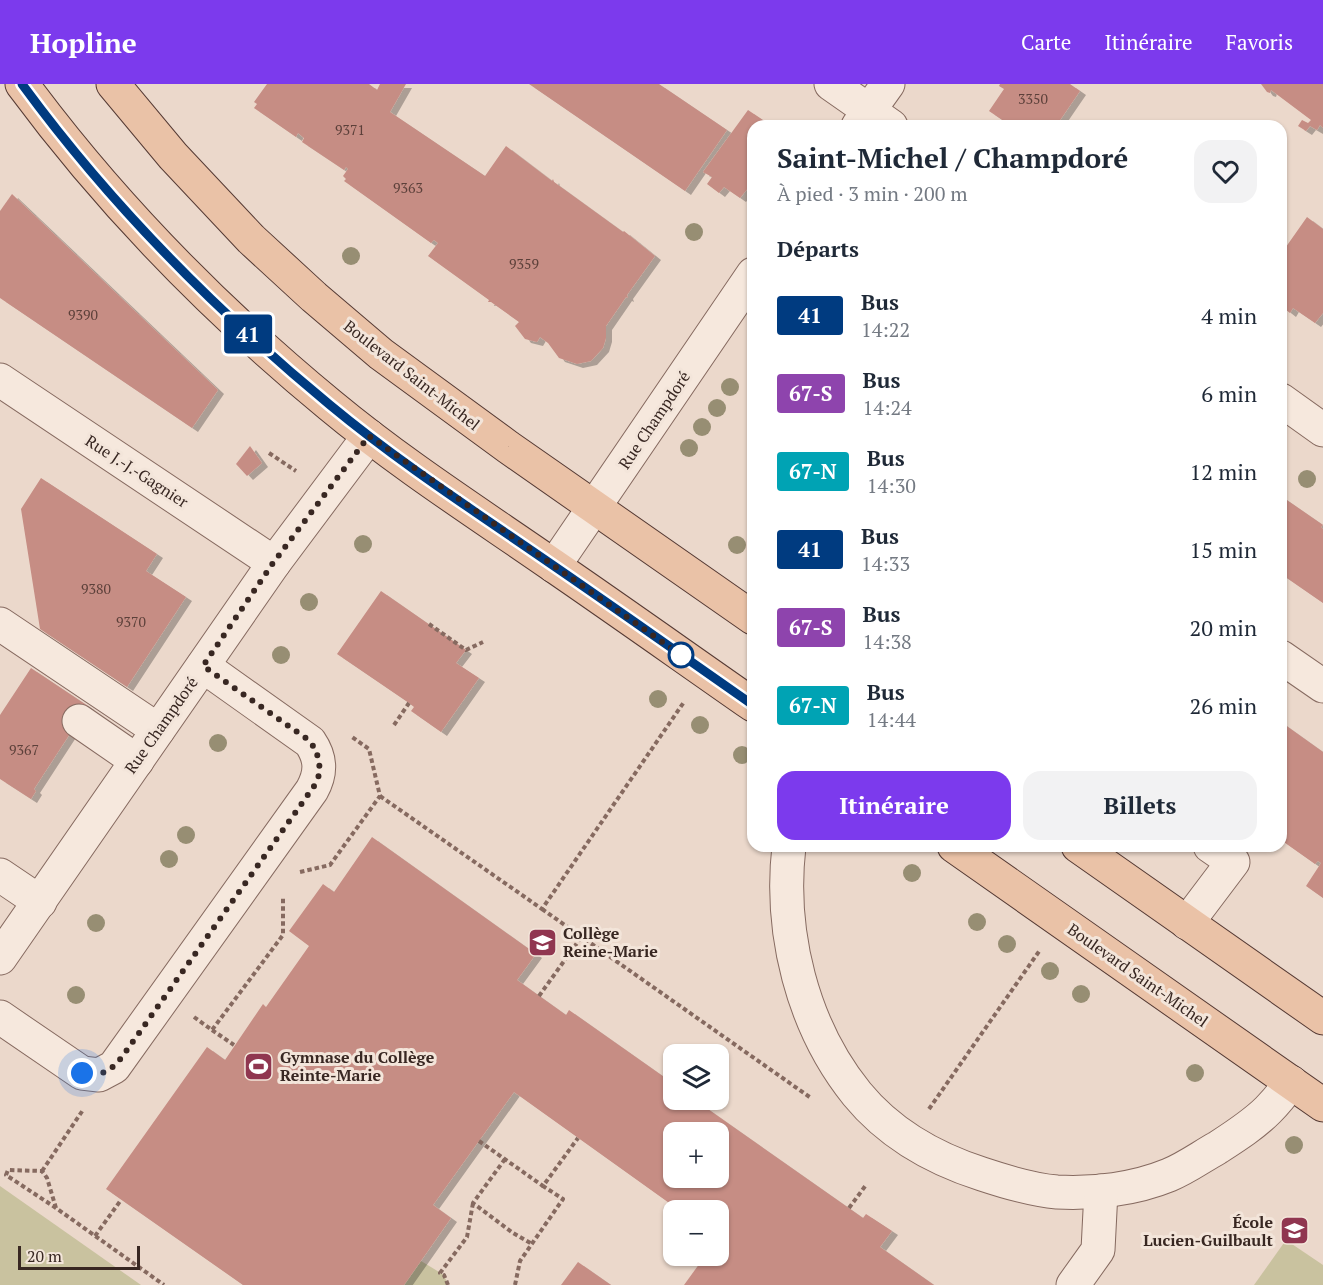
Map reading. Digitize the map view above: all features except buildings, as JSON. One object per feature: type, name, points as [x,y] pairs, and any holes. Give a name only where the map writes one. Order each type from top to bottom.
[{"type":"main road","points":[[22,84],[89,168],[179,267],[260,345],[369,436],[747,701]]},
{"type":"main road","name":"Boulevard Saint-Michel","points":[[113,84],[220,208],[314,297],[417,382],[747,614]]},
{"type":"main road","name":"Boulevard Saint-Michel","points":[[963,852],[1323,1105]]},
{"type":"main road","points":[[1086,852],[1323,1018]]},
{"type":"street","points":[[831,84],[871,120]]},
{"type":"street","points":[[872,120],[888,84]]},
{"type":"street","name":"Rue Champdoré","points":[[554,566],[747,288]]},
{"type":"street","name":"Rue J.-J.-Gagnier","points":[[0,380],[273,563]]},
{"type":"street","points":[[1287,404],[1323,430]]},
{"type":"street","name":"Rue Champdoré","points":[[0,958],[273,563],[369,436]]},
{"type":"street","points":[[0,624],[158,730]]},
{"type":"street","points":[[1287,661],[1323,686]]},
{"type":"street","points":[[0,1017],[82,1073],[99,1075],[114,1067],[312,790],[320,774],[320,765],[310,741],[203,666]]},
{"type":"street","points":[[79,721],[137,761]]},
{"type":"street","points":[[789,852],[786,884],[788,920],[802,991],[832,1056],[858,1095],[875,1113],[906,1138],[958,1166],[1029,1188],[1056,1192],[1101,1191],[1120,1188],[1169,1175],[1232,1138],[1268,1111],[1291,1082]]},
{"type":"street","points":[[1187,923],[1233,862],[1219,852]]},
{"type":"street","points":[[0,875],[40,902]]},
{"type":"street","points":[[1073,1285],[1098,1250],[1101,1191]]},
{"type":"path","points":[[269,453],[296,472]]},
{"type":"path","points":[[429,624],[466,650],[483,642]]},
{"type":"path","points":[[542,909],[684,701]]},
{"type":"path","points":[[394,725],[409,704]]},
{"type":"path","points":[[380,796],[819,1104]]},
{"type":"path","points":[[539,996],[582,936]]},
{"type":"path","points":[[927,1112],[1040,950]]},
{"type":"path","points":[[212,1030],[234,1045]]},
{"type":"path","points":[[42,1171],[88,1103]]},
{"type":"path","points":[[543,1186],[578,1138]]},
{"type":"path","points":[[479,1141],[563,1199],[520,1260],[515,1285]]},
{"type":"path","points":[[448,1285],[444,1275],[440,1273],[467,1238],[473,1203],[504,1159]]},
{"type":"path","points":[[42,1171],[8,1170],[6,1175],[164,1285]]},
{"type":"path","points":[[42,1171],[56,1208]]},
{"type":"path","points":[[849,1208],[866,1185]]},
{"type":"path","points":[[95,1236],[121,1200]]},
{"type":"path","points":[[473,1203],[513,1233],[532,1244]]},
{"type":"shaded area","points":[[0,1186],[141,1285],[0,1285]]},
{"type":"shaded area","points":[[1286,1240],[1323,1265],[1323,1285],[1254,1285]]},
{"type":"shaded area","points":[[421,1261],[444,1275],[448,1285],[404,1285]]},
{"type":"bus line","name":"41","points":[[22,84],[89,168],[179,267],[252,338],[330,406],[455,498],[747,701]]},
{"type":"place","name":"Collège Reine-Marie","points":[[542,942]]},
{"type":"place","name":"Gymnase du Collège Reinte-Marie","points":[[259,1066]]},
{"type":"place","name":"École Lucien-Guilbault","points":[[1294,1231]]},
{"type":"route","points":[[82,1073],[99,1075],[114,1067],[317,782],[320,765],[315,748],[310,741],[203,666],[273,563],[369,436],[681,655]]}]
